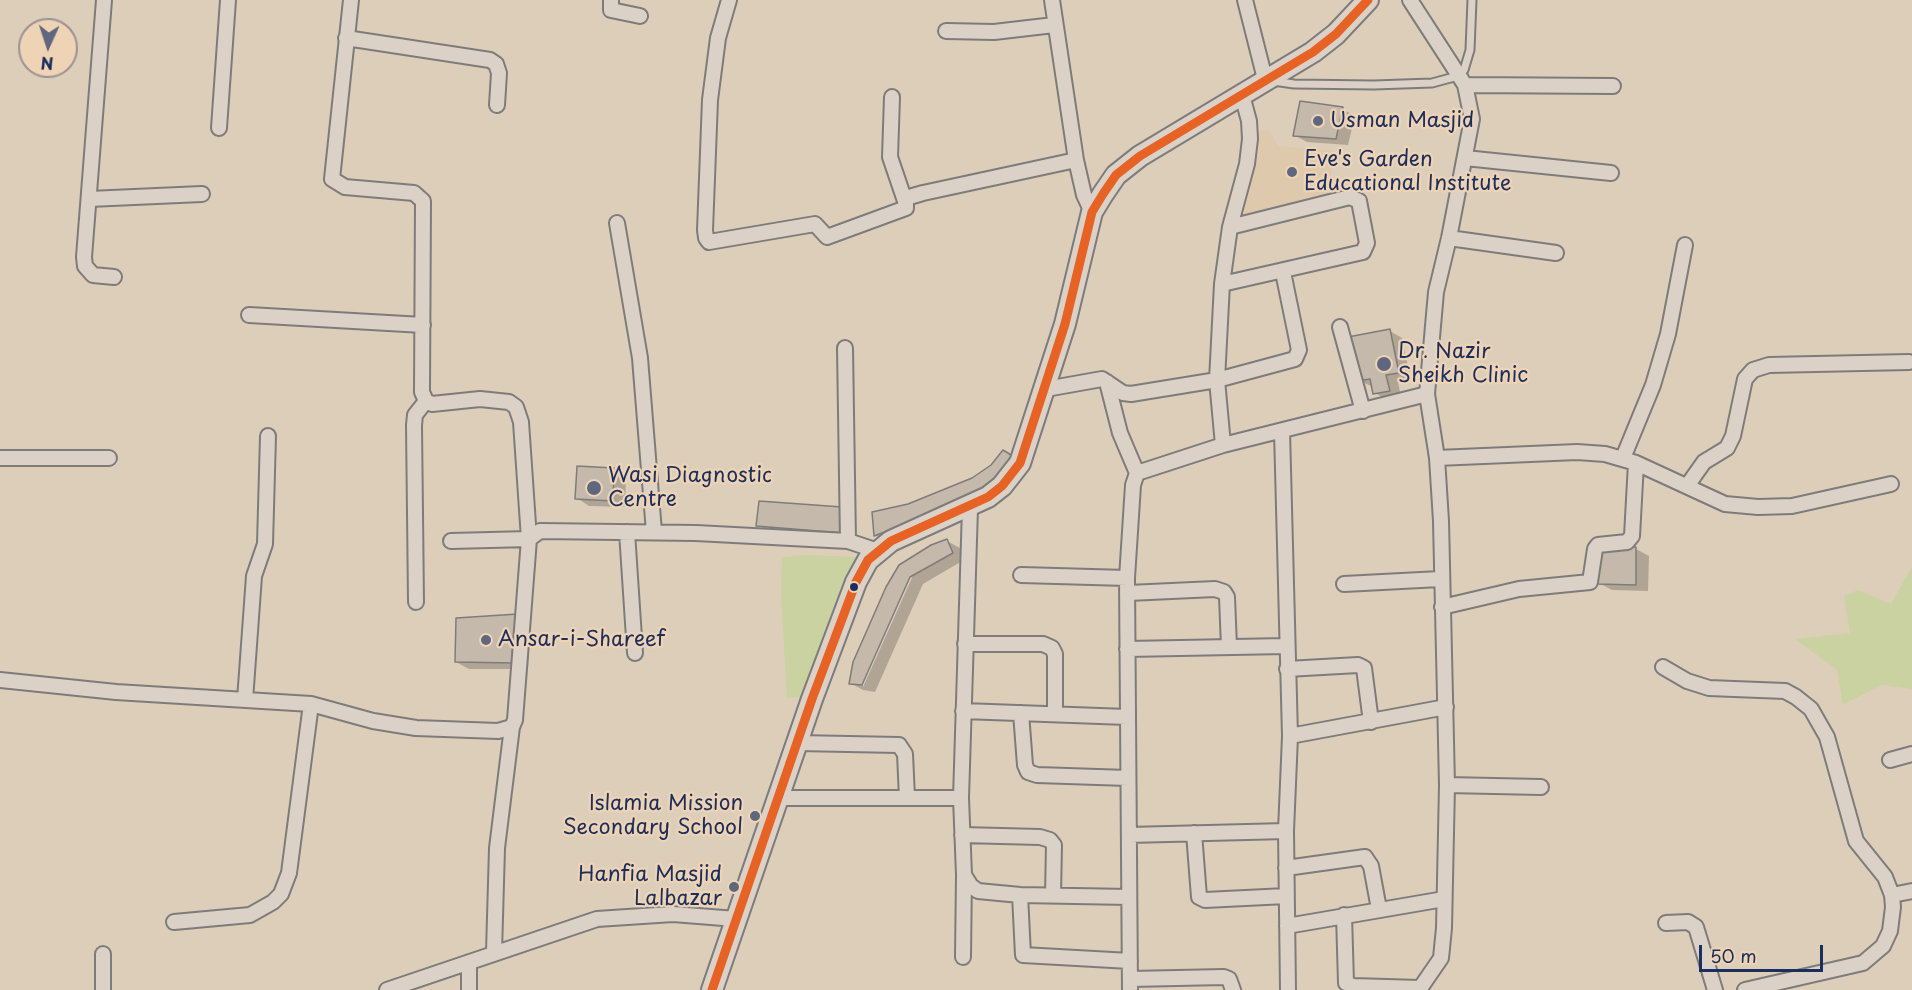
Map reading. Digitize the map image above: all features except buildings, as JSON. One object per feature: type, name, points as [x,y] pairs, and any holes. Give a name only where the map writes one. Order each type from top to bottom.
[{"type":"main road","points":[[712,990],[797,743],[856,582],[868,561],[878,551],[891,542],[970,508],[1002,486],[1020,463],[1046,389],[1065,324],[1092,212],[1116,176],[1140,156],[1265,79],[1314,52],[1336,34],[1368,0]]},
{"type":"street","points":[[104,0],[85,266],[93,275],[114,277]]},
{"type":"street","points":[[219,128],[228,0]]},
{"type":"street","points":[[351,0],[332,179],[345,187],[414,193],[423,201],[422,392],[426,401],[432,404],[480,399],[502,400],[516,407],[521,422],[529,539],[515,720],[512,727],[497,848],[494,952]]},
{"type":"street","points":[[611,0],[611,10],[640,16]]},
{"type":"street","points":[[729,0],[718,38],[710,100],[706,238],[709,242],[815,224],[827,237],[906,208],[891,157],[892,97]]},
{"type":"street","points":[[1052,0],[1076,160],[1084,195],[1092,212]]},
{"type":"street","points":[[1245,0],[1265,79]]},
{"type":"street","points":[[1344,915],[1346,983],[1353,986],[1420,989],[1441,957],[1447,785],[1437,458],[1427,394],[1436,292],[1472,119],[1462,80],[1410,0]]},
{"type":"street","points":[[946,31],[994,32],[1054,25]]},
{"type":"street","points":[[346,38],[490,60],[496,64],[499,73],[497,105]]},
{"type":"street","points":[[1462,80],[1613,86]]},
{"type":"street","points":[[1223,445],[1217,380],[1222,284],[1230,227],[1247,164],[1250,139],[1249,121],[1242,95]]},
{"type":"street","points":[[1465,158],[1611,173]]},
{"type":"street","points":[[905,201],[923,193],[1076,160]]},
{"type":"street","points":[[89,199],[202,194]]},
{"type":"street","points":[[1222,284],[1363,252],[1367,243],[1359,201],[1350,197],[1230,227]]},
{"type":"street","points":[[617,223],[640,358],[654,532]]},
{"type":"street","points":[[1449,238],[1556,253]]},
{"type":"street","points":[[1442,607],[1520,589],[1590,582],[1594,549],[1598,544],[1627,542],[1632,536],[1629,460],[1668,334],[1685,245]]},
{"type":"street","points":[[1046,389],[1095,379],[1107,382],[1123,393],[1131,394],[1217,380],[1295,359],[1299,355],[1283,272]]},
{"type":"street","points":[[249,315],[423,325]]},
{"type":"street","points":[[1340,327],[1363,411]]},
{"type":"street","points":[[845,348],[848,542]]},
{"type":"street","points":[[1687,486],[1704,462],[1727,448],[1733,436],[1745,378],[1753,370],[1769,365],[1909,362]]},
{"type":"street","points":[[1107,382],[1120,433],[1137,473],[1132,497],[1127,578],[1126,717],[1130,984],[1224,977],[1229,979],[1233,990]]},
{"type":"street","points":[[1137,473],[1223,445],[1427,394]]},
{"type":"street","points":[[416,602],[414,425],[415,415],[426,401]]},
{"type":"street","points":[[1282,431],[1290,736],[1286,831],[1288,990]]},
{"type":"street","points":[[245,700],[254,576],[265,544],[268,435]]},
{"type":"street","points":[[1437,458],[1577,452],[1629,460],[1725,504],[1758,507],[1792,506],[1892,484]]},
{"type":"street","points":[[0,458],[109,458]]},
{"type":"street","points":[[963,957],[964,875],[961,798],[970,508]]},
{"type":"street","points":[[451,541],[529,539],[540,531],[654,532],[767,535],[848,542],[878,551]]},
{"type":"street","points":[[627,532],[635,653]]},
{"type":"street","points":[[1021,575],[1127,578]]},
{"type":"street","points":[[1344,584],[1440,579]]},
{"type":"street","points":[[1128,593],[1215,589],[1224,592],[1227,597],[1229,647]]},
{"type":"street","points":[[965,644],[1043,644],[1052,648],[1055,654],[1055,714]]},
{"type":"street","points":[[1127,649],[1286,646]]},
{"type":"street","points":[[1287,669],[1358,665],[1364,668],[1371,722]]},
{"type":"street","points":[[1663,667],[1687,681],[1709,688],[1728,691],[1785,692],[1796,697],[1811,710],[1827,737],[1856,841],[1885,877],[1892,895],[1890,931],[1883,946],[1863,963],[1745,990]]},
{"type":"street","points":[[0,681],[311,704],[373,721],[416,728],[498,731],[512,727]]},
{"type":"street","points":[[174,922],[250,915],[273,902],[281,894],[289,873],[311,704]]},
{"type":"street","points":[[1290,736],[1446,707]]},
{"type":"street","points":[[963,711],[1126,717]]},
{"type":"street","points":[[1021,713],[1025,765],[1029,772],[1036,775],[1128,778]]},
{"type":"street","points":[[797,743],[899,746],[905,754],[908,798]]},
{"type":"street","points":[[1890,759],[1912,754]]},
{"type":"street","points":[[1447,785],[1541,787]]},
{"type":"street","points":[[778,798],[961,798]]},
{"type":"street","points":[[1129,835],[1286,831]]},
{"type":"street","points":[[1194,832],[1198,897],[1205,900],[1286,896]]},
{"type":"street","points":[[962,835],[1040,837],[1050,840],[1054,845],[1053,896]]},
{"type":"street","points":[[1286,868],[1365,857],[1371,866],[1378,909]]},
{"type":"street","points":[[964,875],[971,886],[978,891],[1020,895],[1129,897]]},
{"type":"street","points":[[1892,895],[1912,891]]},
{"type":"street","points":[[1020,895],[1023,955],[1130,961]]},
{"type":"street","points":[[1287,926],[1444,899]]},
{"type":"street","points":[[387,990],[597,919],[673,914],[735,919]]},
{"type":"street","points":[[1666,923],[1688,922],[1696,927],[1715,990]]},
{"type":"street","points":[[103,954],[103,990]]},
{"type":"street","points":[[469,962],[469,990]]},
{"type":"lane","points":[[1265,79],[1294,84],[1374,85],[1462,80],[1470,50],[1473,0]]},
{"type":"shaded area","name":"Eve's Garden Educational Institute","points":[[1260,130],[1270,131],[1278,146],[1335,151],[1327,198],[1243,216]]},
{"type":"green space","points":[[802,555],[862,557],[808,697],[787,698],[781,594],[782,557]]},
{"type":"green space","points":[[1912,566],[1912,689],[1881,685],[1843,705],[1837,670],[1795,639],[1850,633],[1844,596],[1858,590],[1891,604]]},
{"type":"transit line","points":[[712,990],[812,699],[856,582],[868,560],[891,541],[988,497],[1002,486],[1020,463],[1065,324],[1092,212],[1103,194],[1116,175],[1140,156],[1313,52],[1336,34],[1368,0]]},
{"type":"place","name":"Usman Masjid","points":[[1318,121]]},
{"type":"place","name":"Eve's Garden Educational Institute","points":[[1292,172]]},
{"type":"place","name":"Dr. Nazir Sheikh Clinic","points":[[1384,364]]},
{"type":"place","name":"Wasi Diagnostic Centre","points":[[594,488]]},
{"type":"place","name":"Ansar-i-Shareef","points":[[486,640]]},
{"type":"place","name":"Islamia Mission Secondary School","points":[[755,816]]},
{"type":"place","name":"Hanfia Masjid Lalbazar","points":[[734,887]]}]
